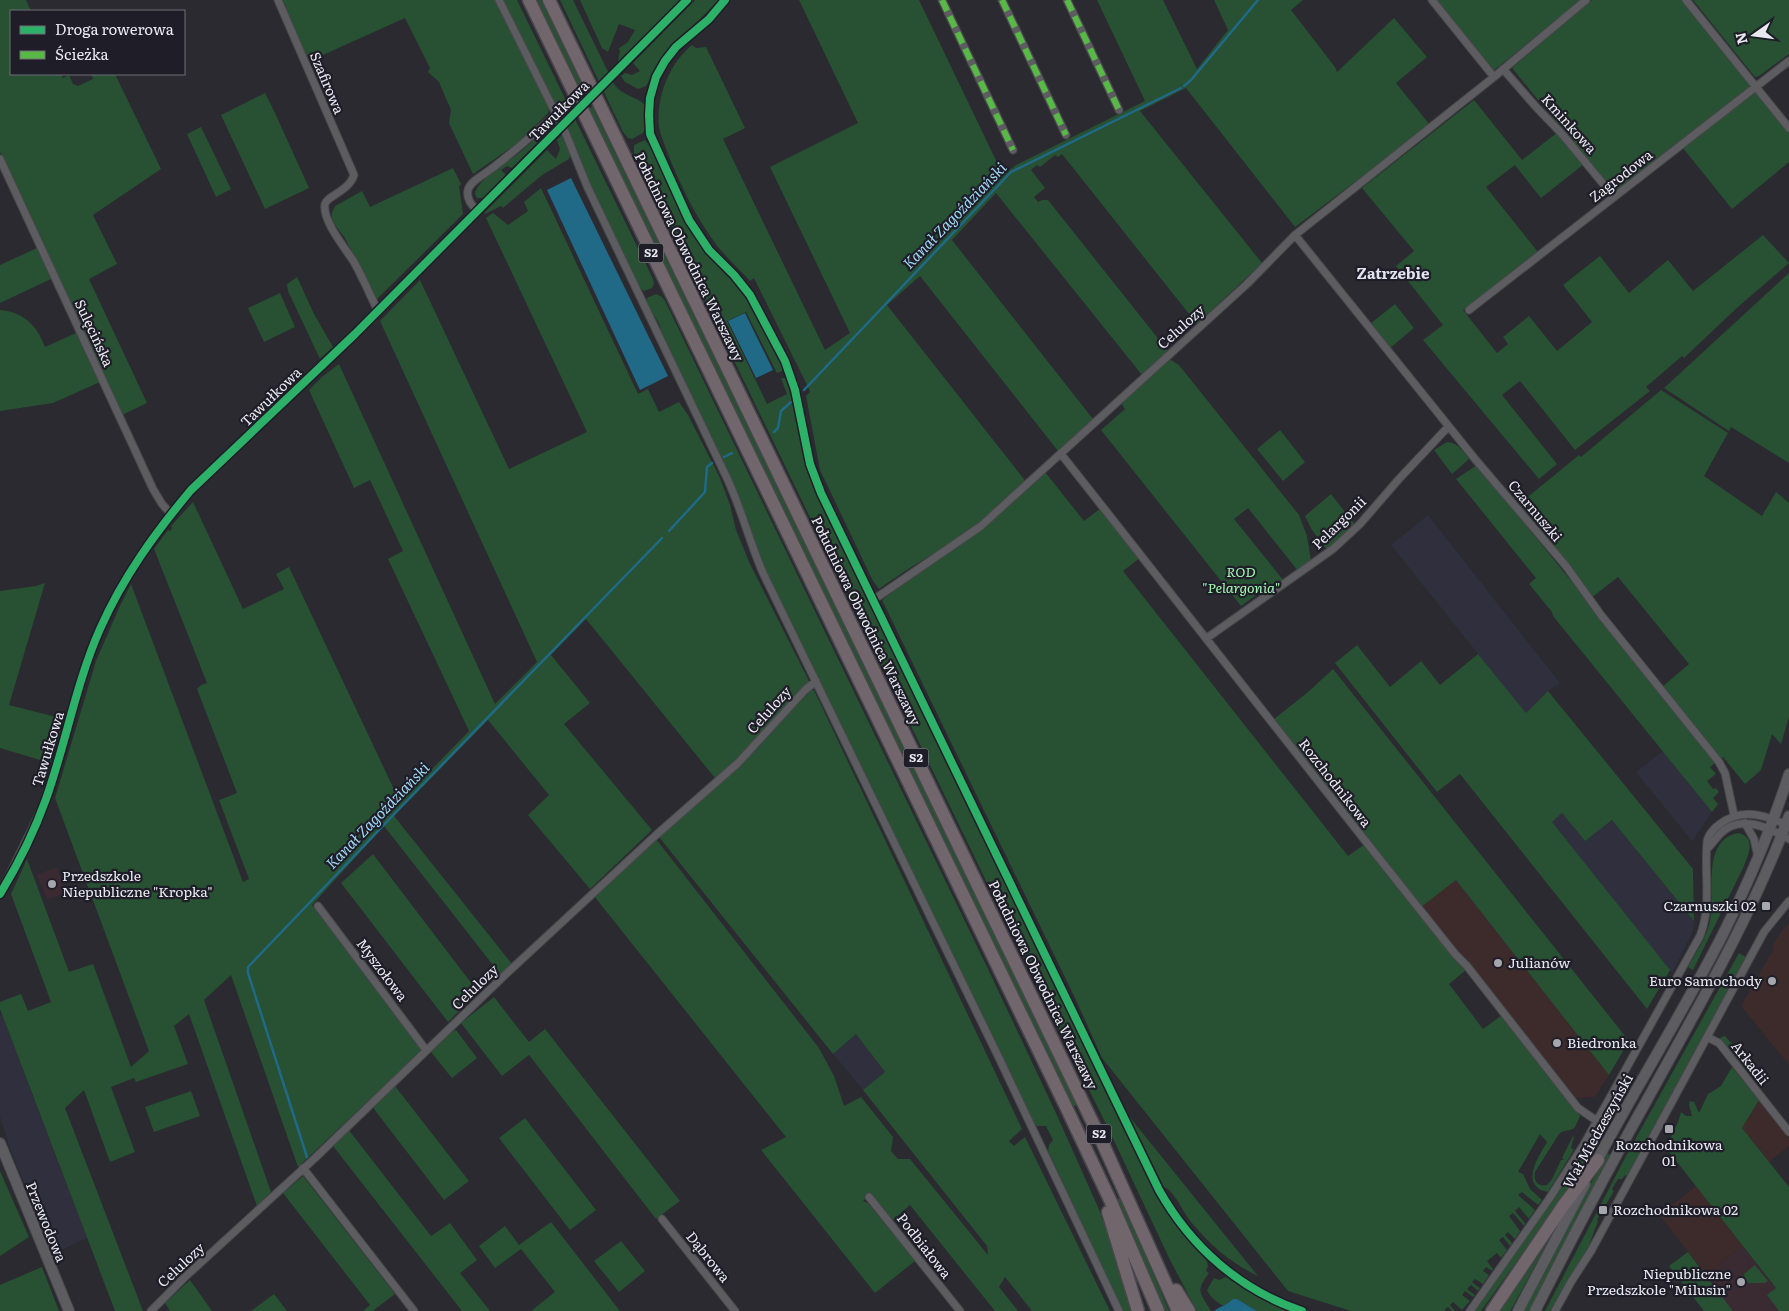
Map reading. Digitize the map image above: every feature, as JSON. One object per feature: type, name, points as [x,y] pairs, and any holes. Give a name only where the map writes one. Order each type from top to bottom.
[{"type":"highway","name":"S2","points":[[529,0],[1098,1176],[1158,1311]]},
{"type":"highway","name":"Południowa Obwodnica Warszawy","points":[[549,0],[1104,1144],[1178,1311]]},
{"type":"highway","points":[[1492,1311],[1598,1160]]},
{"type":"highway","points":[[1098,1176],[1138,1311]]},
{"type":"highway","points":[[1153,1252],[1189,1311]]},
{"type":"main road","name":"Wał Miedzeszyński","points":[[1518,1311],[1598,1160],[1714,950],[1758,858],[1789,774]]},
{"type":"main road","name":"Wał Miedzeszyński","points":[[1535,1311],[1611,1164],[1728,953],[1785,837],[1788,822]]},
{"type":"main road","name":"Przewodowa","points":[[0,1143],[69,1311]]},
{"type":"street","name":"Szafirowa","points":[[278,0],[354,175],[348,187],[327,200],[325,206],[332,228],[354,262],[378,311]]},
{"type":"street","points":[[499,0],[569,139],[587,186],[736,497],[752,548],[988,1034],[1119,1311]]},
{"type":"street","name":"Tawułkowa","points":[[0,894],[46,800],[88,659],[99,630],[129,572],[171,514],[204,477],[378,311],[686,0]]},
{"type":"street","points":[[725,0],[709,18],[676,46],[656,77],[650,98],[648,115],[650,134],[689,220],[710,250],[750,295],[785,361],[795,390],[805,444],[814,478],[1164,1201],[1190,1236],[1226,1271],[1262,1295],[1302,1311]]},
{"type":"street","points":[[942,0],[1013,150]]},
{"type":"street","points":[[1002,0],[1066,134]]},
{"type":"street","points":[[1066,0],[1119,110]]},
{"type":"street","points":[[1432,0],[1494,77]]},
{"type":"street","points":[[1503,69],[1586,0]]},
{"type":"street","points":[[1686,0],[1789,128]]},
{"type":"street","name":"Zagrodowa","points":[[1469,310],[1789,61]]},
{"type":"street","name":"Celulozy","points":[[873,598],[879,596],[982,526],[1247,284],[1295,234],[1503,69]]},
{"type":"street","name":"Kminkowa","points":[[1503,69],[1562,134],[1614,197]]},
{"type":"street","points":[[477,211],[468,197],[468,188],[474,181],[510,155],[556,114]]},
{"type":"street","name":"Sulęcińska","points":[[0,159],[152,489],[171,514]]},
{"type":"street","name":"Czarnuszki","points":[[1295,234],[1448,427],[1566,566],[1601,615],[1722,766],[1734,816]]},
{"type":"street","name":"Pelargonii","points":[[1206,638],[1333,549],[1360,524],[1448,427]]},
{"type":"street","name":"Rozchodnikowa","points":[[1060,454],[1327,794],[1456,956],[1467,966],[1578,1108],[1597,1121]]},
{"type":"street","name":"Celulozy","points":[[151,1311],[655,836],[738,763],[804,690],[816,681]]},
{"type":"street","points":[[1470,1311],[1549,1199],[1597,1121],[1688,959],[1702,931],[1708,905],[1707,843],[1713,831],[1724,821],[1734,816],[1756,814],[1785,837]]},
{"type":"street","points":[[1707,849],[1726,830],[1745,823],[1771,824],[1788,822]]},
{"type":"street","points":[[1745,823],[1754,839],[1758,858]]},
{"type":"street","points":[[1555,1311],[1591,1251],[1764,932],[1789,901]]},
{"type":"street","name":"Myszołowa","points":[[318,906],[426,1050]]},
{"type":"street","name":"Arkadii","points":[[1707,1037],[1719,1043],[1789,1132]]},
{"type":"street","points":[[306,1166],[414,1311]]},
{"type":"street","name":"Podbiałowa","points":[[869,1196],[960,1311]]},
{"type":"street","name":"Dąbrowa","points":[[662,1218],[735,1311]]},
{"type":"shaded area","points":[[1428,515],[1560,683],[1548,691],[1526,714],[1391,545]]},
{"type":"shaded area","points":[[1663,751],[1712,812],[1692,841],[1636,772]]},
{"type":"shaded area","points":[[1562,813],[1585,841],[1612,820],[1694,921],[1693,931],[1672,973],[1551,823]]},
{"type":"shaded area","name":"Przedszkole Niepubliczne \"Kropka\"","points":[[57,867],[66,893],[47,900],[37,875]]},
{"type":"shaded area","points":[[1456,880],[1609,1075],[1595,1097],[1576,1098],[1464,956],[1458,955],[1420,908]]},
{"type":"shaded area","name":"Euro Samochody","points":[[1789,924],[1789,1065],[1741,1006],[1774,948],[1772,946],[1782,930]]},
{"type":"shaded area","points":[[2,1015],[87,1238],[54,1253],[12,1154],[0,1117],[0,1016]]},
{"type":"shaded area","points":[[856,1034],[885,1072],[863,1090],[833,1054]]},
{"type":"shaded area","points":[[1759,1100],[1789,1138],[1789,1146],[1769,1162],[1742,1128]]},
{"type":"shaded area","points":[[1696,1186],[1743,1246],[1706,1275],[1658,1213]]},
{"type":"shaded area","name":"Niepubliczne Przedszkole \"Milusin\"","points":[[1743,1246],[1789,1305],[1789,1311],[1733,1311],[1706,1275]]},
{"type":"green space","points":[[0,0],[26,0],[31,10],[10,10],[10,75],[62,75],[63,78],[69,75],[73,84],[78,86],[93,79],[91,75],[115,75],[161,169],[93,215],[117,264],[89,279],[147,403],[122,415],[0,152]]},
{"type":"green space","points":[[283,0],[495,0],[549,109],[548,113],[519,142],[473,174],[449,123],[451,110],[439,82],[428,72],[430,68],[405,18],[314,59],[305,56]]},
{"type":"green space","points":[[503,0],[517,0],[653,279],[654,284],[652,288],[644,291],[639,287],[583,169],[568,130]]},
{"type":"green space","points":[[537,0],[541,0],[586,93],[583,96]]},
{"type":"green space","points":[[560,0],[573,0],[614,84],[621,91],[644,104],[645,129],[643,133],[632,139],[628,138],[623,132]]},
{"type":"green space","points":[[580,0],[680,0],[618,62],[620,50],[618,49],[628,42],[635,30],[619,24],[608,52],[602,48]]},
{"type":"green space","points":[[695,0],[719,0],[662,57],[646,86],[638,89],[625,82],[621,76],[625,73],[632,75],[640,71],[633,63]]},
{"type":"green space","points":[[799,0],[919,0],[1003,175],[1016,165],[1145,101],[1097,0],[1163,0],[1197,69],[1228,30],[1214,0],[1303,0],[1291,10],[1337,72],[1394,18],[1427,57],[1396,83],[1430,125],[1295,227],[1186,88],[1140,111],[1262,263],[1197,324],[1062,154],[1058,157],[1055,155],[1040,167],[1037,165],[1031,170],[1045,188],[1034,197],[1038,202],[1048,200],[1168,351],[1142,375],[996,193],[952,240],[1093,419],[1058,451],[920,276],[887,305],[1027,483],[989,517],[879,589],[873,581],[820,470],[806,396],[810,392],[809,389],[754,278],[750,281],[722,251],[695,212],[677,175],[659,127],[662,93],[671,71],[692,45],[696,48],[706,47],[745,128],[723,139],[825,350],[850,333],[770,167],[858,123]]},
{"type":"green space","points":[[1436,0],[1581,0],[1493,71]]},
{"type":"green space","points":[[1592,0],[1682,0],[1752,86],[1614,193],[1512,68]]},
{"type":"green space","points":[[1693,0],[1789,0],[1789,54],[1755,77]]},
{"type":"green space","points":[[1756,90],[1789,131],[1789,162],[1732,209],[1683,148]]},
{"type":"green space","points":[[265,93],[309,188],[265,209],[221,115]]},
{"type":"green space","points":[[1474,100],[1522,160],[1558,132],[1584,164],[1541,198],[1515,165],[1486,187],[1538,252],[1463,310],[1497,353],[1508,344],[1503,337],[1529,316],[1557,351],[1592,322],[1563,285],[1600,256],[1629,293],[1668,260],[1693,291],[1763,235],[1789,263],[1739,306],[1684,358],[1682,356],[1646,387],[1650,391],[1575,450],[1520,381],[1502,395],[1557,464],[1539,479],[1423,340],[1443,325],[1396,266],[1414,251],[1362,188]]},
{"type":"green space","points":[[592,106],[1077,1105],[1072,1107],[589,110]]},
{"type":"green space","points":[[551,123],[556,124],[512,168],[507,166],[501,170],[506,175],[483,198],[477,198],[475,194],[481,183],[524,149]]},
{"type":"green space","points":[[201,127],[231,189],[216,197],[187,134]]},
{"type":"green space","points":[[563,134],[571,153],[569,159],[542,175],[503,208],[501,206],[485,214],[547,150],[556,159],[560,149],[557,140]]},
{"type":"green space","points":[[645,140],[687,221],[716,260],[749,299],[760,317],[783,365],[782,371],[777,373],[746,312],[727,321],[767,404],[787,394],[781,378],[789,380],[805,460],[815,489],[1159,1198],[1183,1234],[1207,1261],[1206,1271],[1209,1273],[1202,1284],[1201,1292],[1211,1311],[1197,1311],[1170,1260],[1109,1130],[1021,953],[634,154],[634,145]]},
{"type":"green space","points":[[453,168],[461,184],[459,187],[463,214],[376,300],[345,238],[332,221],[332,212],[335,206],[362,191],[370,207]]},
{"type":"green space","points":[[541,188],[638,394],[648,389],[659,412],[679,402],[688,415],[720,478],[730,505],[736,530],[750,564],[809,681],[727,770],[715,778],[586,619],[551,655],[590,703],[564,724],[652,830],[590,889],[528,815],[549,795],[488,720],[394,816],[512,964],[500,974],[384,826],[312,905],[420,1047],[420,1052],[298,1167],[231,975],[204,1000],[271,1192],[257,1206],[189,1014],[174,1026],[188,1064],[136,1082],[134,1078],[111,1087],[135,1152],[110,1162],[84,1090],[65,1108],[143,1311],[115,1311],[0,1009],[0,1002],[21,994],[28,1011],[51,1002],[11,894],[27,859],[69,972],[93,964],[131,1067],[149,1051],[55,798],[96,661],[131,584],[243,882],[249,879],[219,800],[237,793],[197,689],[207,683],[154,549],[168,530],[170,531],[171,526],[193,502],[243,609],[284,589],[276,574],[289,567],[400,802],[469,731],[388,559],[403,551],[370,480],[354,488],[309,390],[339,364],[495,704],[537,662],[380,321],[420,280],[509,469],[587,432],[486,218],[493,213],[508,225],[528,211],[524,202]]},
{"type":"green space","points":[[37,248],[51,279],[0,303],[0,265]]},
{"type":"green space","points":[[1789,273],[1789,463],[1731,427],[1729,431],[1664,388]]},
{"type":"green space","points":[[297,277],[314,314],[333,347],[320,359],[288,291],[287,284]]},
{"type":"green space","points":[[280,293],[295,327],[264,342],[248,308]]},
{"type":"green space","points":[[656,294],[665,301],[1055,1111],[1098,1207],[1117,1260],[1132,1311],[1123,1311],[1048,1151],[1049,1145],[1053,1140],[1046,1126],[1037,1126],[1034,1123],[754,547],[731,479],[661,335],[660,325],[647,303],[647,298]]},
{"type":"green space","points":[[1395,304],[1414,328],[1390,348],[1370,324]]},
{"type":"green space","points":[[0,310],[16,314],[28,321],[38,332],[45,347],[76,333],[100,382],[53,403],[0,411]]},
{"type":"green space","name":"ROD \"Pelargonia\"","points":[[1171,360],[1179,365],[1299,515],[1307,536],[1311,561],[1298,571],[1248,508],[1234,519],[1284,581],[1270,590],[1267,587],[1241,606],[1101,430],[1125,409],[1121,403]]},
{"type":"green space","points":[[1661,390],[1728,433],[1704,476],[1762,516],[1776,492],[1789,503],[1789,717],[1781,744],[1772,734],[1761,770],[1745,784],[1723,757],[1721,759],[1662,687],[1689,664],[1618,577],[1591,598],[1518,505],[1579,455],[1581,457]]},
{"type":"green space","points":[[1280,430],[1305,462],[1283,481],[1257,449]]},
{"type":"green space","points":[[1447,442],[1457,445],[1469,459],[1452,474],[1434,450]]},
{"type":"green space","points":[[1477,465],[1716,762],[1710,767],[1716,774],[1707,781],[1713,789],[1716,788],[1719,792],[1713,798],[1718,804],[1712,812],[1553,616],[1552,612],[1529,584],[1536,578],[1456,479]]},
{"type":"green space","points":[[1045,472],[1084,521],[1101,508],[1140,558],[1123,571],[1348,856],[1365,844],[1466,970],[1449,984],[1483,1029],[1502,1015],[1580,1116],[1573,1129],[1559,1134],[1535,1172],[1537,1183],[1547,1185],[1561,1160],[1564,1160],[1562,1158],[1574,1137],[1571,1148],[1574,1150],[1548,1192],[1539,1189],[1534,1184],[1532,1177],[1536,1162],[1547,1142],[1540,1134],[1518,1172],[1523,1174],[1530,1189],[1542,1200],[1538,1205],[1522,1192],[1518,1195],[1535,1210],[1529,1219],[1519,1207],[1515,1211],[1525,1223],[1524,1226],[1513,1213],[1509,1216],[1520,1231],[1515,1239],[1508,1232],[1505,1235],[1512,1243],[1510,1246],[1503,1237],[1499,1240],[1507,1250],[1501,1258],[1497,1253],[1487,1261],[1493,1269],[1492,1271],[1486,1267],[1483,1271],[1489,1275],[1483,1284],[1475,1279],[1472,1282],[1480,1288],[1478,1291],[1471,1285],[1467,1289],[1475,1295],[1473,1297],[1465,1291],[1462,1295],[1470,1301],[1462,1310],[1453,1302],[1450,1305],[1455,1311],[1448,1307],[1445,1311],[1351,1311],[1288,1291],[1102,1058],[1076,1000],[882,600],[985,526]]},
{"type":"green space","points":[[1331,494],[1356,526],[1327,550],[1312,530],[1305,516]]},
{"type":"green space","points":[[45,583],[9,705],[64,719],[50,763],[0,748],[0,591]]},
{"type":"green space","points":[[1357,645],[1390,687],[1421,661],[1440,685],[1478,654],[1526,713],[1548,691],[1693,869],[1694,921],[1612,820],[1585,841],[1562,813],[1552,822],[1670,970],[1647,1009],[1460,774],[1437,792],[1335,663]]},
{"type":"green space","points":[[1333,669],[1629,1041],[1609,1075],[1456,880],[1420,908],[1273,720]]},
{"type":"green space","points":[[814,690],[1022,1129],[1009,1141],[1014,1146],[1025,1137],[1110,1311],[1032,1311],[1005,1277],[999,1287],[1018,1311],[995,1311],[910,1205],[892,1221],[870,1195],[863,1201],[868,1203],[915,1261],[875,1293],[761,1150],[786,1137],[594,896],[656,839],[819,1048],[834,1076],[844,1106],[861,1097],[893,1137],[891,1151],[898,1159],[910,1159],[988,1255],[987,1246],[863,1090],[885,1072],[856,1034],[833,1054],[659,837],[808,691]]},
{"type":"green space","points":[[1738,833],[1744,835],[1749,842],[1748,856],[1693,970],[1688,967],[1709,925],[1714,858],[1718,847],[1726,838]]},
{"type":"green space","points":[[373,854],[478,992],[448,1022],[341,883]]},
{"type":"green space","points":[[1739,953],[1746,957],[1627,1176],[1625,1175],[1622,1179],[1618,1179],[1612,1189],[1614,1191],[1597,1220],[1588,1248],[1550,1311],[1545,1311],[1626,1156]]},
{"type":"green space","points":[[494,997],[529,1042],[545,1029],[680,1201],[656,1219],[529,1055],[502,1076],[461,1023]]},
{"type":"green space","points":[[456,1030],[477,1058],[452,1078],[431,1052]]},
{"type":"green space","points":[[1725,1036],[1752,1060],[1750,1067],[1745,1069],[1720,1040],[1721,1037]]},
{"type":"green space","points":[[1732,1067],[1759,1100],[1742,1128],[1789,1187],[1789,1311],[1779,1311],[1767,1295],[1776,1288],[1666,1148],[1681,1112],[1686,1116],[1692,1116],[1689,1105],[1690,1101],[1694,1102],[1699,1113],[1708,1094],[1721,1086]]},
{"type":"green space","points":[[395,1086],[469,1181],[444,1200],[374,1109],[374,1103]]},
{"type":"green space","points":[[191,1091],[200,1116],[154,1132],[145,1107]]},
{"type":"green space","points":[[1128,1115],[1258,1276],[1239,1266],[1222,1253],[1192,1223],[1172,1193],[1164,1187]]},
{"type":"green space","points":[[525,1118],[596,1210],[570,1230],[499,1138]]},
{"type":"green space","points":[[348,1129],[431,1236],[450,1223],[477,1260],[460,1273],[490,1311],[462,1311],[333,1146]]},
{"type":"green space","points":[[1589,1143],[1594,1146],[1575,1180],[1481,1311],[1475,1311],[1564,1184]]},
{"type":"green space","points":[[1607,1153],[1610,1155],[1529,1311],[1524,1311]]},
{"type":"green space","points":[[0,1171],[29,1237],[0,1256]]},
{"type":"green space","points":[[303,1176],[395,1294],[375,1311],[363,1311],[370,1305],[283,1193]]},
{"type":"green space","points":[[1121,1198],[1169,1311],[1166,1311],[1116,1200]]},
{"type":"green space","points":[[551,1222],[620,1311],[531,1311],[555,1292],[521,1249],[495,1268],[479,1246],[505,1226],[519,1245]]},
{"type":"green space","points":[[621,1241],[645,1271],[619,1292],[594,1261]]},
{"type":"green space","points":[[1548,1242],[1510,1311],[1500,1311]]},
{"type":"green space","points":[[1688,1252],[1733,1311],[1704,1311],[1669,1266]]},
{"type":"green space","points":[[1755,1265],[1768,1281],[1765,1283],[1748,1283],[1745,1280],[1744,1274]]},
{"type":"green space","points":[[42,1267],[59,1311],[0,1311],[0,1285]]},
{"type":"green space","points":[[1226,1277],[1252,1293],[1290,1311],[1257,1311],[1237,1299],[1225,1306],[1220,1304],[1207,1290],[1214,1278],[1219,1280]]},
{"type":"green space","points":[[190,1280],[212,1311],[170,1311],[165,1303]]},
{"type":"green space","points":[[274,1294],[287,1311],[251,1311]]},
{"type":"water","points":[[571,178],[668,376],[640,390],[547,190]]},
{"type":"water","points":[[745,313],[773,370],[756,378],[728,321]]},
{"type":"water","points":[[1233,1299],[1237,1299],[1257,1311],[1214,1311]]},
{"type":"waterway","name":"Kanał Zagoździański","points":[[1184,86],[1258,0]]},
{"type":"waterway","name":"Kanał Zagoździański","points":[[804,390],[1011,172],[1181,88]]},
{"type":"waterway","name":"Kanał Zagoździański","points":[[774,432],[778,428],[781,411],[791,402]]},
{"type":"waterway","name":"Kanał Zagoździański","points":[[724,457],[732,453]]},
{"type":"waterway","name":"Kanał Zagoździański","points":[[669,531],[705,492],[707,467],[712,463]]},
{"type":"waterway","name":"Kanał Zagoździański","points":[[307,1157],[248,973],[248,967],[662,538]]},
{"type":"marked path","points":[[942,0],[1013,150]]},
{"type":"marked path","points":[[1002,0],[1066,135]]},
{"type":"marked path","points":[[1067,0],[1119,110]]},
{"type":"cycle path","points":[[0,894],[13,872],[42,811],[84,670],[100,629],[129,574],[165,523],[191,490],[355,334],[687,0]]},
{"type":"cycle path","points":[[725,0],[709,19],[676,47],[656,77],[650,98],[650,134],[689,220],[709,250],[734,275],[750,295],[785,361],[795,390],[810,464],[821,493],[1159,1190],[1186,1230],[1219,1264],[1238,1279],[1258,1291],[1302,1311]]},
{"type":"place","name":"Przedszkole Niepubliczne \"Kropka\"","points":[[52,884]]},
{"type":"place","name":"Czarnuszki 02","points":[[1766,906]]},
{"type":"place","name":"Julianów","points":[[1498,963]]},
{"type":"place","name":"Euro Samochody","points":[[1772,981]]},
{"type":"place","name":"Biedronka","points":[[1557,1043]]},
{"type":"place","name":"Rozchodnikowa 01","points":[[1669,1129]]},
{"type":"place","name":"Rozchodnikowa 02","points":[[1603,1210]]},
{"type":"place","name":"Niepubliczne Przedszkole \"Milusin\"","points":[[1741,1282]]},
{"type":"district","name":"Zatrzebie","points":[[1393,274]]}]
